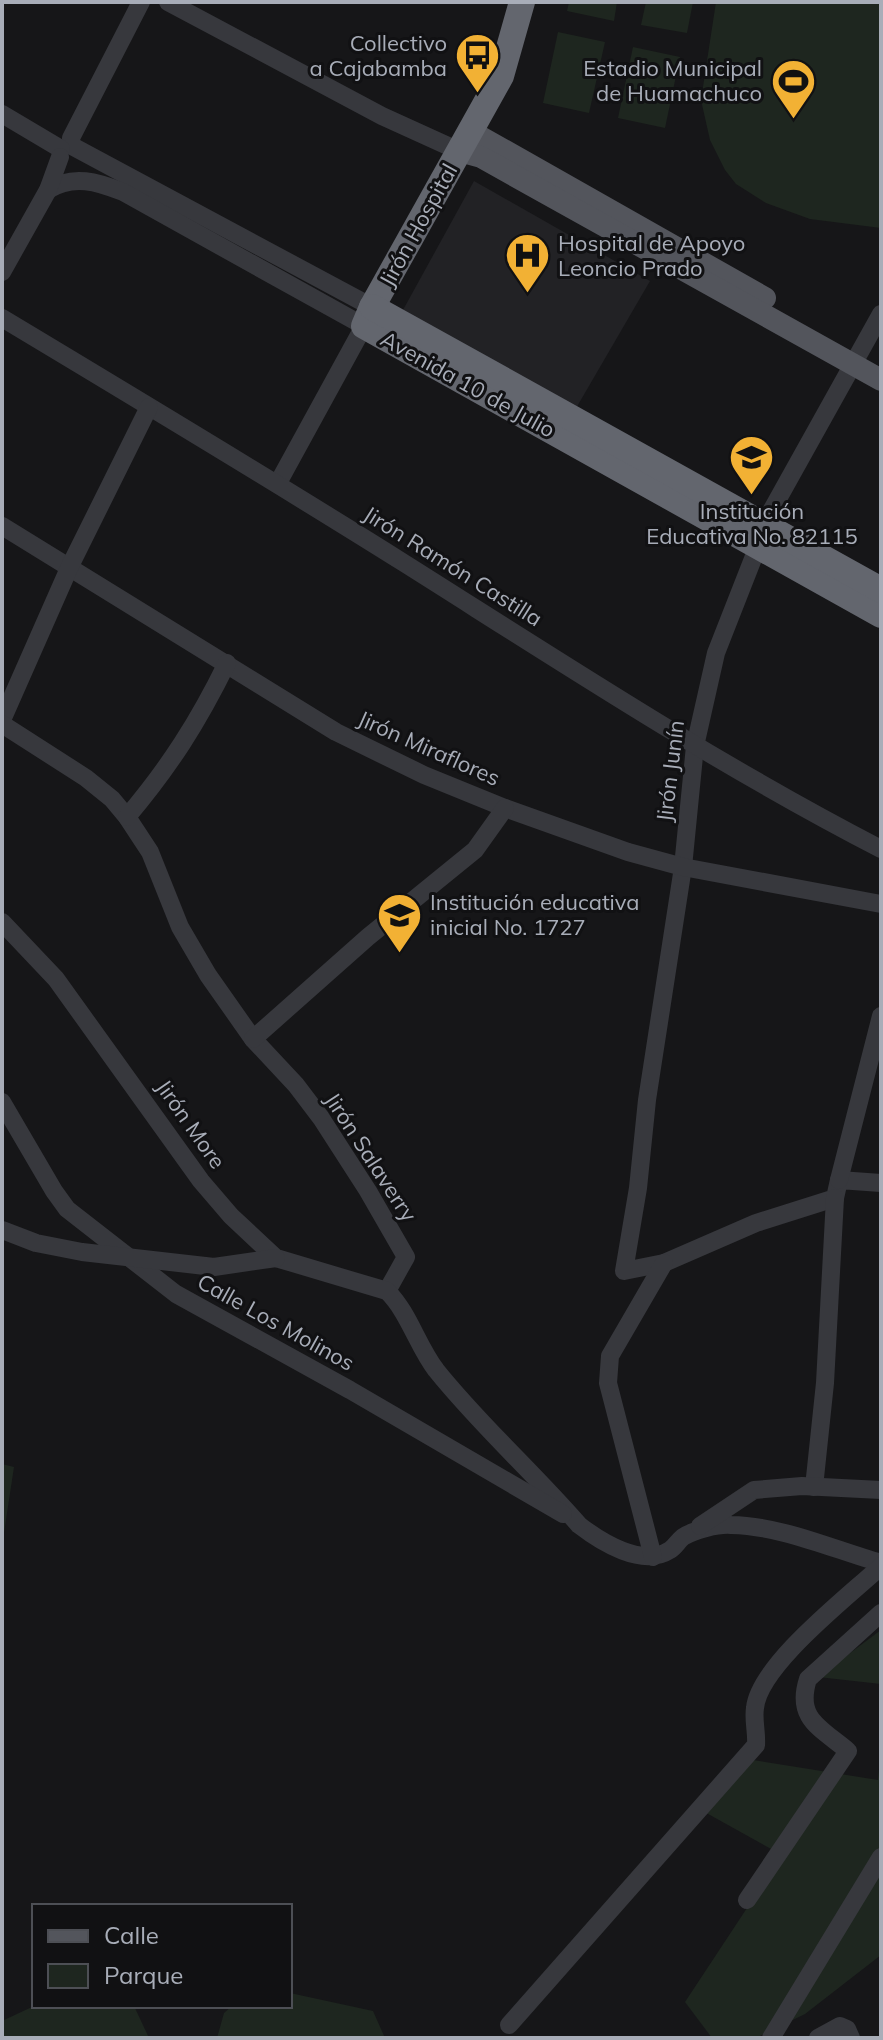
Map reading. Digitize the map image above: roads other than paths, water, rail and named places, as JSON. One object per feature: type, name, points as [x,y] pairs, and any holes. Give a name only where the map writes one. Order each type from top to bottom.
[{"type":"highway","name":"Jirón Hospital","points":[[368,316],[501,76],[522,2]]},
{"type":"highway","name":"Avenida 10 de Julio","points":[[368,316],[761,535],[881,590]]},
{"type":"highway","name":"Avenida 10 de Julio","points":[[761,535],[881,615]]},
{"type":"main road","points":[[465,141],[481,157],[856,358],[881,380]]},
{"type":"main road","points":[[856,358],[881,364]]},
{"type":"street","points":[[2,272],[48,190],[141,2]]},
{"type":"street","points":[[168,2],[382,116],[465,141]]},
{"type":"street","name":"Avenida 10 de Julio","points":[[2,114],[110,177],[368,316]]},
{"type":"street","points":[[48,190],[68,181],[68,151]]},
{"type":"street","name":"Avenida 10 de Julio","points":[[68,181],[110,177]]},
{"type":"street","name":"Jirón Junín","points":[[664,1263],[624,1271],[683,867],[695,746],[716,653],[761,535],[881,314]]},
{"type":"street","name":"Jirón Hospital","points":[[278,483],[368,316]]},
{"type":"street","name":"Jirón Ramón Castilla","points":[[2,318],[278,483],[695,746],[809,812],[881,849]]},
{"type":"street","points":[[2,722],[70,566],[149,407]]},
{"type":"street","name":"Jirón Miraflores","points":[[2,526],[336,732],[424,775],[628,852],[683,867],[881,904]]},
{"type":"street","points":[[127,817],[166,770],[200,718],[227,663]]},
{"type":"street","name":"Jirón Salaverry","points":[[2,722],[86,778],[112,799],[127,817],[150,852],[180,927],[208,975],[253,1039],[296,1085],[321,1118],[406,1257],[387,1291]]},
{"type":"street","points":[[253,1039],[368,937],[475,850],[505,808]]},
{"type":"street","name":"Jirón More","points":[[2,922],[56,979],[201,1181],[231,1216],[276,1258],[387,1291]]},
{"type":"street","points":[[814,1487],[825,1383],[837,1189],[881,1016]]},
{"type":"street","name":"Calle Los Molinos","points":[[2,1102],[67,1209],[176,1294],[350,1390],[579,1525]]},
{"type":"street","points":[[653,1557],[608,1383],[610,1356],[664,1263],[837,1189],[881,1183]]},
{"type":"street","points":[[2,1230],[36,1243],[82,1252],[214,1267],[276,1258]]},
{"type":"street","points":[[387,1291],[400,1304],[433,1365],[453,1390],[579,1525],[601,1541],[653,1557],[670,1550],[684,1536],[754,1490],[814,1487],[881,1490]]},
{"type":"street","points":[[509,2025],[756,1745],[755,1707],[763,1685],[777,1663],[881,1564],[760,1528],[728,1524],[684,1536]]},
{"type":"street","points":[[747,1900],[848,1751],[808,1717],[803,1694],[808,1679],[881,1613]]},
{"type":"street","points":[[779,2035],[881,1857]]},
{"type":"street","points":[[818,2038],[840,2026],[847,2029],[851,2038]]},
{"type":"place","name":"Collectivo a Cajabamba","points":[[478,95]]},
{"type":"place","name":"Estadio Municipal de Huamachuco","points":[[793,120]]},
{"type":"place","name":"Hospital de Apoyo Leoncio Prado","points":[[527,295]]},
{"type":"place","name":"Institución Educativa No. 82115","points":[[752,497]]},
{"type":"place","name":"Institución educativa inicial No. 1727","points":[[399,954]]}]
